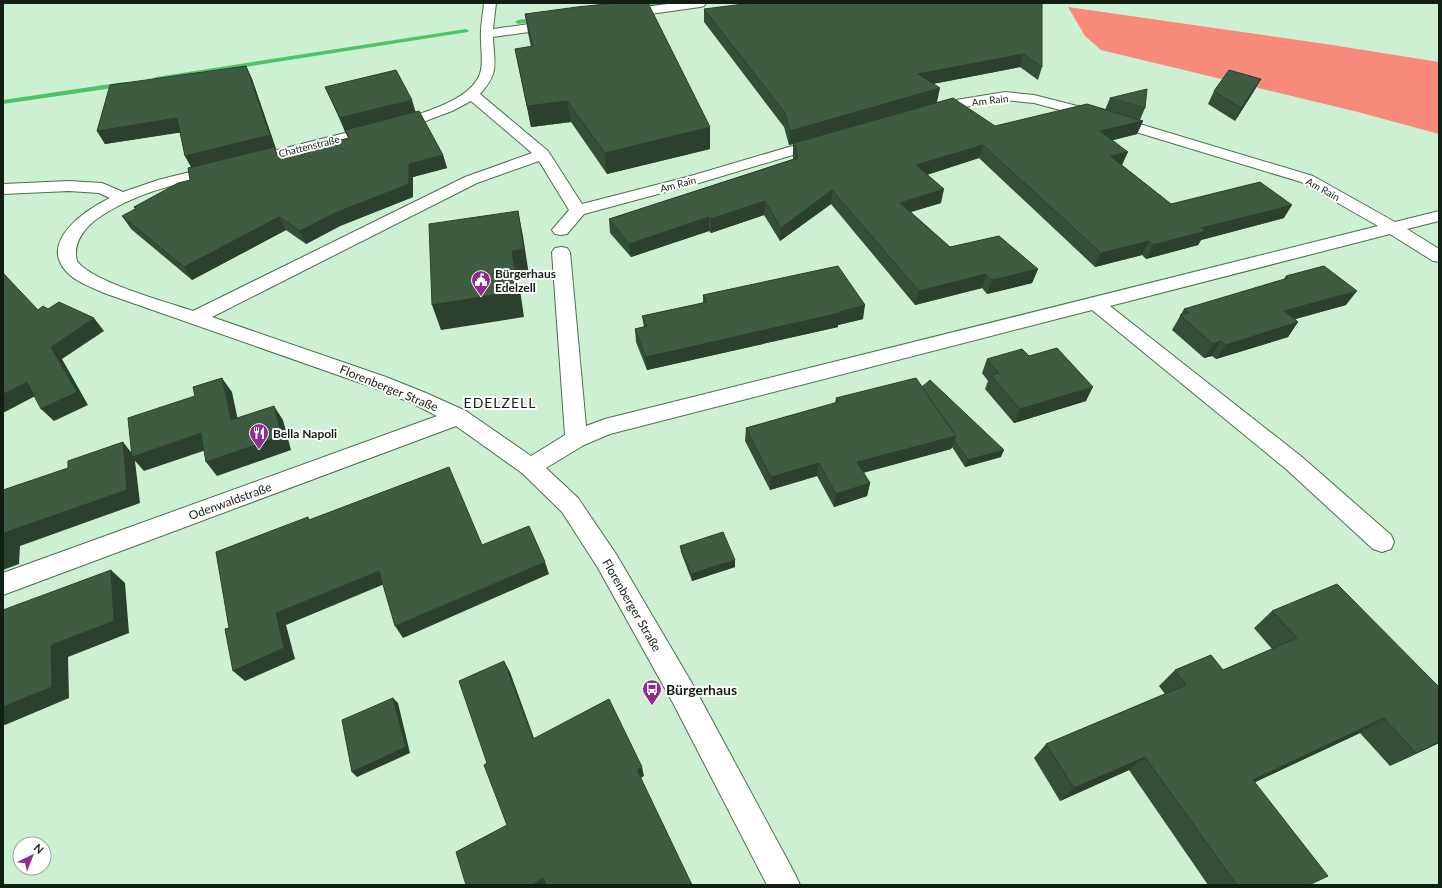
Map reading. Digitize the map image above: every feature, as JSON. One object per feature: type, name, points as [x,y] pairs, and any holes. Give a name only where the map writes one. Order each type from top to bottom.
[{"type":"street","name":"Chattenstraße","points":[[123,198],[164,183],[418,119],[451,106],[471,94],[482,84],[487,74],[487,34],[490,3]]},
{"type":"street","points":[[614,15],[700,3]]},
{"type":"street","points":[[487,34],[568,22]]},
{"type":"street","points":[[471,94],[543,154],[578,210],[561,230]]},
{"type":"street","name":"Am Rain","points":[[921,113],[944,106],[1005,96],[1034,99],[1088,113],[1307,179],[1393,228],[1439,257]]},
{"type":"street","name":"Am Rain","points":[[578,210],[692,180],[837,137]]},
{"type":"street","points":[[194,318],[470,180],[543,154]]},
{"type":"street","points":[[3,189],[70,186],[102,188],[123,198]]},
{"type":"street","name":"Florenberger Straße","points":[[123,198],[98,211],[81,225],[70,238],[66,252],[70,265],[84,276],[111,289],[379,382],[419,398],[458,417],[489,437],[530,467],[570,505],[596,542],[683,694],[784,885]]},
{"type":"street","points":[[530,467],[576,439],[605,427],[1439,216]]},
{"type":"street","points":[[561,252],[576,439]]},
{"type":"street","points":[[1096,304],[1294,463],[1382,542]]},
{"type":"street","name":"Odenwaldstraße","points":[[3,584],[458,417]]},
{"type":"shaded area","points":[[1068,7],[1326,44],[1439,62],[1439,134],[1358,112],[1101,50],[1085,36]]},
{"type":"building","points":[[616,3],[648,3],[710,127],[605,153],[567,101],[527,106],[515,49],[533,46],[525,14]]},
{"type":"building","points":[[752,3],[1042,3],[1042,67],[1023,54],[918,74],[940,88],[790,131],[785,113],[704,9]]},
{"type":"building","points":[[246,66],[270,135],[185,156],[177,118],[97,131],[110,85]]},
{"type":"building","points":[[396,70],[412,100],[340,118],[325,87]]},
{"type":"building","points":[[1229,70],[1261,79],[1241,108],[1214,91]]},
{"type":"building","points":[[1147,89],[1145,108],[1110,98]]},
{"type":"building","points":[[953,98],[995,126],[1087,104],[1143,121],[1100,131],[1128,152],[1110,156],[1171,204],[1260,182],[1292,205],[1201,228],[1206,231],[1153,245],[1149,241],[1101,253],[983,145],[916,165],[944,189],[900,203],[950,247],[999,236],[1038,269],[992,280],[986,274],[919,291],[832,190],[781,228],[765,201],[711,219],[709,217],[629,244],[609,219],[798,158],[794,143]]},
{"type":"building","points":[[419,111],[443,155],[409,164],[409,184],[335,213],[300,231],[279,217],[184,267],[122,216],[137,208],[134,207],[178,183],[190,180],[188,168],[274,147],[277,155],[349,138],[345,130]]},
{"type":"building","name":"Bürgerhaus Edelzell","points":[[518,211],[524,249],[512,251],[518,291],[432,305],[429,224]]},
{"type":"building","points":[[838,266],[865,305],[839,312],[840,313],[646,357],[635,329],[647,326],[642,316],[707,302],[703,295]]},
{"type":"building","points":[[1324,266],[1357,291],[1284,311],[1298,322],[1226,345],[1221,341],[1213,344],[1180,315],[1189,313],[1184,309],[1288,278],[1286,276]]},
{"type":"building","points":[[3,273],[38,310],[43,306],[48,309],[59,302],[94,318],[51,347],[77,392],[41,409],[27,382],[3,394]]},
{"type":"building","points":[[1057,348],[1093,387],[1020,409],[991,375],[999,373],[987,359],[1022,349],[1029,356]]},
{"type":"building","points":[[222,378],[231,420],[274,406],[282,436],[206,462],[201,433],[132,457],[128,418],[195,396],[193,387]]},
{"type":"building","points":[[916,378],[956,436],[857,462],[870,483],[836,494],[819,463],[771,477],[746,428],[838,402],[836,398]]},
{"type":"building","points":[[930,380],[1004,450],[968,460],[954,440],[956,436],[922,387]]},
{"type":"building","points":[[123,442],[127,490],[4,533],[3,549],[3,490],[68,468],[68,461]]},
{"type":"building","points":[[449,467],[482,545],[529,526],[545,562],[395,626],[379,571],[276,613],[284,648],[233,671],[225,629],[229,628],[216,552],[308,517],[309,520]]},
{"type":"building","points":[[723,532],[735,560],[691,574],[680,546]]},
{"type":"building","points":[[111,570],[114,621],[51,645],[52,687],[3,707],[3,610]]},
{"type":"building","points":[[1337,584],[1439,687],[1439,742],[1416,753],[1384,718],[1253,780],[1328,876],[1309,885],[1237,885],[1145,757],[1074,788],[1046,744],[1186,685],[1175,670],[1211,655],[1223,670],[1297,638],[1272,611]]},
{"type":"building","points":[[504,661],[533,739],[609,699],[642,767],[637,770],[692,885],[546,885],[543,878],[532,885],[466,885],[456,852],[507,825],[484,765],[487,763],[459,681]]},
{"type":"building","points":[[393,698],[406,747],[352,772],[342,720]]},
{"type":"waterway","points":[[633,7],[663,3]]},
{"type":"waterway","points":[[518,22],[541,19]]},
{"type":"waterway","points":[[156,79],[466,31]]},
{"type":"waterway","points":[[3,102],[124,84]]},
{"type":"place","name":"Bürgerhaus Edelzell","points":[[481,297]]},
{"type":"place","name":"Bella Napoli","points":[[259,450]]},
{"type":"place","name":"Bürgerhaus","points":[[652,706]]},
{"type":"district","name":"EDELZELL","points":[[500,402]]}]
